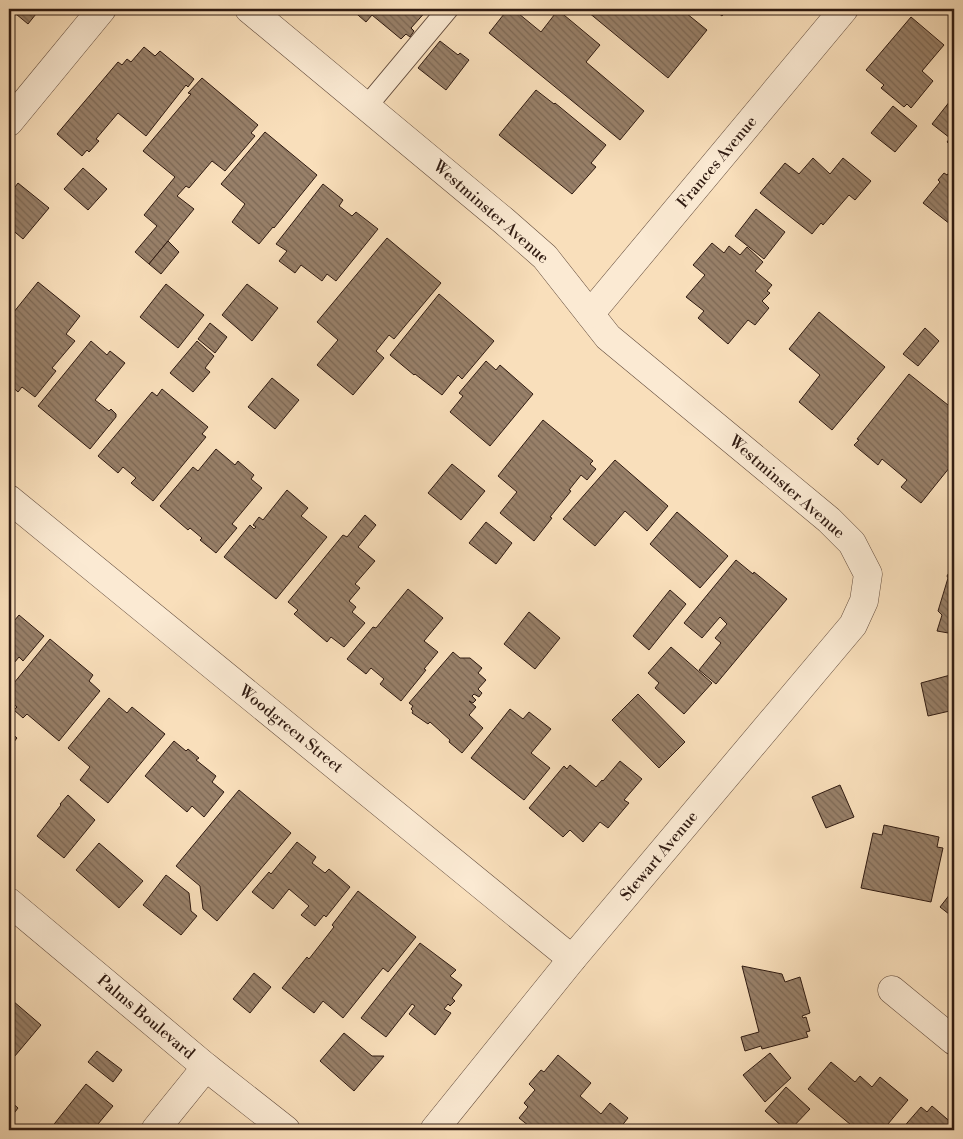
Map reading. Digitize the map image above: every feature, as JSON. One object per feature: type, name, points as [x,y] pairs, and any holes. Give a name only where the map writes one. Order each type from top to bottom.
[{"type":"street","points":[[9,122],[102,9]]},
{"type":"street","name":"Westminster Avenue","points":[[249,9],[545,257],[608,337],[829,520],[852,543],[868,574]]},
{"type":"street","name":"Frances Avenue","points":[[590,314],[844,9]]},
{"type":"street","name":"Woodgreen Street","points":[[9,499],[572,959]]},
{"type":"street","name":"Stewart Avenue","points":[[437,1129],[572,959],[853,625],[864,601],[868,574]]},
{"type":"street","name":"Palms Boulevard","points":[[9,902],[206,1067],[286,1130]]},
{"type":"street","points":[[892,990],[954,1041]]},
{"type":"street","points":[[155,1130],[206,1067]]},
{"type":"lane","points":[[367,106],[448,9]]},
{"type":"building","points":[[10,9],[40,9],[28,24]]},
{"type":"building","points":[[351,9],[428,9],[411,28],[414,31],[410,37],[406,34],[401,39],[372,15],[366,22]]},
{"type":"building","points":[[508,9],[513,9],[541,32],[558,10],[600,45],[586,62],[644,111],[620,140],[489,33]]},
{"type":"building","points":[[591,9],[681,9],[707,30],[668,78],[588,12]]},
{"type":"building","points":[[713,9],[728,9],[722,16]]},
{"type":"building","points":[[911,17],[944,45],[922,71],[933,81],[911,108],[907,104],[904,107],[881,88],[884,85],[866,70]]},
{"type":"building","points":[[440,41],[458,55],[460,53],[469,60],[446,90],[418,68]]},
{"type":"building","points":[[144,47],[155,56],[160,51],[194,79],[188,87],[186,85],[146,136],[118,113],[96,139],[99,141],[89,152],[87,150],[82,156],[57,134],[118,62],[122,65],[127,59],[131,62]]},
{"type":"building","points":[[202,78],[258,125],[251,133],[255,136],[225,171],[212,161],[189,188],[186,186],[177,196],[194,209],[149,264],[135,252],[157,226],[144,215],[175,177],[143,151],[191,94],[188,93]]},
{"type":"building","points":[[536,90],[555,103],[606,145],[591,163],[596,167],[572,194],[499,135]]},
{"type":"building","points":[[954,96],[954,147],[947,142],[950,138],[932,124]]},
{"type":"building","points":[[893,106],[917,126],[895,152],[871,133]]},
{"type":"building","points":[[265,132],[317,175],[259,244],[232,222],[245,204],[221,184]]},
{"type":"building","points":[[813,158],[830,174],[843,158],[871,181],[855,200],[849,195],[823,225],[821,223],[812,234],[760,193],[785,163],[799,174]]},
{"type":"building","points":[[83,168],[107,189],[88,210],[64,189]]},
{"type":"building","points":[[953,168],[954,219],[950,224],[923,203],[940,182],[938,180],[944,173],[947,175]]},
{"type":"building","points":[[18,183],[49,208],[23,239],[9,227],[9,195]]},
{"type":"building","points":[[323,184],[343,200],[339,206],[352,216],[356,212],[378,229],[336,281],[327,274],[322,281],[301,265],[295,273],[279,261],[287,251],[276,244]]},
{"type":"building","points":[[756,209],[785,232],[764,259],[735,236]]},
{"type":"building","points":[[387,238],[441,283],[394,339],[389,335],[376,351],[384,358],[353,395],[317,365],[338,340],[317,322]]},
{"type":"building","points":[[168,241],[179,252],[161,274],[149,264]]},
{"type":"building","points":[[712,243],[724,253],[729,246],[740,255],[747,247],[763,262],[755,271],[772,285],[767,291],[770,293],[762,301],[769,308],[755,325],[748,320],[728,344],[698,318],[704,311],[686,297],[705,275],[693,265]]},
{"type":"building","points":[[38,282],[80,316],[66,334],[75,341],[52,368],[56,371],[35,397],[22,387],[18,392],[9,384],[9,318]]},
{"type":"building","points":[[166,284],[204,315],[178,348],[140,317]]},
{"type":"building","points":[[247,284],[278,308],[252,341],[222,315]]},
{"type":"building","points":[[439,294],[494,341],[462,379],[458,375],[442,395],[390,355]]},
{"type":"building","points":[[819,312],[885,367],[832,430],[799,402],[820,375],[789,349]]},
{"type":"building","points":[[210,323],[227,337],[215,353],[198,339]]},
{"type":"building","points":[[925,328],[939,341],[918,366],[903,354]]},
{"type":"building","points":[[91,341],[107,355],[110,351],[125,363],[95,400],[109,411],[111,409],[116,414],[116,417],[90,449],[38,406]]},
{"type":"building","points":[[197,341],[214,356],[205,368],[210,372],[193,392],[170,373]]},
{"type":"building","points":[[486,361],[496,370],[500,365],[533,394],[490,446],[450,412],[463,396],[459,393]]},
{"type":"building","points":[[909,374],[953,409],[951,412],[954,414],[954,462],[921,503],[901,487],[907,480],[882,459],[878,465],[854,445]]},
{"type":"building","points":[[272,378],[299,400],[275,429],[248,407]]},
{"type":"building","points":[[162,389],[208,427],[202,434],[206,437],[153,501],[131,483],[136,478],[123,467],[118,473],[98,456],[152,392],[157,396]]},
{"type":"building","points":[[543,420],[593,461],[590,464],[596,469],[587,480],[581,475],[534,541],[500,513],[517,492],[498,476]]},
{"type":"building","points":[[216,449],[235,465],[238,461],[254,475],[251,479],[262,488],[232,524],[237,528],[216,553],[200,540],[202,538],[190,528],[188,530],[160,506],[193,467],[198,471]]},
{"type":"building","points":[[615,460],[668,506],[647,531],[625,511],[595,546],[563,519]]},
{"type":"building","points":[[452,464],[485,491],[461,520],[428,493]]},
{"type":"building","points":[[287,490],[308,508],[301,516],[327,537],[276,599],[224,557],[250,525],[254,529],[256,527],[253,525],[259,517],[263,520]]},
{"type":"building","points":[[677,512],[728,556],[700,588],[650,544]]},
{"type":"building","points":[[365,515],[376,525],[358,547],[375,561],[355,584],[360,588],[349,601],[356,607],[352,612],[365,623],[344,647],[331,637],[327,642],[294,614],[298,610],[288,602],[343,535],[347,537]]},
{"type":"building","points":[[486,522],[512,543],[496,564],[469,543]]},
{"type":"building","points":[[736,560],[787,599],[716,684],[699,670],[721,643],[715,638],[727,624],[720,617],[702,638],[684,623]]},
{"type":"building","points":[[954,564],[954,634],[937,631],[942,615],[938,611],[947,576]]},
{"type":"building","points":[[408,589],[443,618],[424,641],[438,652],[401,701],[380,684],[384,679],[371,668],[366,674],[347,659]]},
{"type":"building","points":[[670,590],[686,604],[649,650],[633,636]]},
{"type":"building","points":[[529,612],[560,638],[535,669],[504,644]]},
{"type":"building","points":[[19,615],[44,636],[23,661],[19,657],[9,669],[9,617],[14,621]]},
{"type":"building","points":[[50,639],[93,675],[89,681],[100,691],[59,741],[27,714],[23,718],[14,710],[17,707],[9,700],[9,689]]},
{"type":"building","points":[[671,647],[712,683],[684,714],[655,688],[659,683],[648,673]]},
{"type":"building","points":[[453,652],[460,658],[470,658],[482,668],[478,673],[486,680],[478,689],[482,693],[479,697],[474,694],[472,696],[476,700],[473,703],[469,701],[476,707],[469,715],[483,728],[462,753],[430,722],[428,724],[412,713],[411,709],[413,706],[409,703]]},
{"type":"building","points":[[954,674],[954,710],[928,716],[921,683]]},
{"type":"building","points":[[638,694],[685,742],[659,768],[612,720]]},
{"type":"building","points":[[109,698],[127,713],[132,707],[165,734],[108,803],[80,780],[90,767],[68,748]]},
{"type":"building","points":[[510,709],[523,719],[529,712],[551,729],[531,753],[550,768],[524,800],[471,758]]},
{"type":"building","points":[[9,731],[17,738],[9,748]]},
{"type":"building","points":[[174,741],[186,751],[188,749],[199,758],[196,760],[216,776],[212,782],[224,792],[204,817],[192,806],[187,812],[145,776]]},
{"type":"building","points":[[620,761],[642,779],[624,800],[629,803],[608,828],[600,822],[583,842],[570,830],[563,837],[529,808],[564,766],[567,769],[570,765],[596,787]]},
{"type":"building","points":[[840,785],[854,817],[826,828],[812,797]]},
{"type":"building","points":[[239,790],[291,833],[217,921],[203,909],[200,886],[176,866]]},
{"type":"building","points":[[68,795],[95,820],[64,858],[37,836]]},
{"type":"building","points":[[884,825],[939,837],[937,847],[943,848],[931,902],[861,888],[873,833],[882,835]]},
{"type":"building","points":[[297,842],[316,857],[312,863],[325,873],[329,869],[350,887],[326,917],[324,915],[315,926],[301,915],[309,906],[289,889],[273,909],[252,892],[269,872],[271,874]]},
{"type":"building","points":[[99,843],[143,881],[119,908],[76,870]]},
{"type":"building","points":[[166,875],[189,893],[191,911],[197,916],[181,935],[143,905]]},
{"type":"building","points":[[954,889],[954,918],[940,907]]},
{"type":"building","points":[[358,891],[416,937],[388,972],[383,968],[343,1018],[323,1001],[314,1013],[282,988],[307,957],[309,959],[334,927],[332,925]]},
{"type":"building","points":[[420,943],[456,970],[450,976],[462,985],[452,998],[455,1001],[450,1006],[448,1004],[444,1009],[451,1013],[435,1035],[409,1014],[415,1006],[412,1004],[386,1037],[361,1018]]},
{"type":"building","points":[[742,966],[782,974],[785,982],[800,977],[810,1013],[802,1016],[803,1018],[806,1017],[810,1031],[806,1032],[808,1037],[762,1049],[761,1046],[745,1051],[741,1037],[759,1032]]},
{"type":"building","points":[[254,973],[271,987],[250,1013],[233,999]]},
{"type":"building","points":[[13,1001],[41,1025],[9,1063],[9,1006]]},
{"type":"building","points":[[344,1033],[372,1056],[384,1056],[354,1091],[320,1061]]},
{"type":"building","points":[[97,1051],[122,1070],[113,1082],[88,1062]]},
{"type":"building","points":[[770,1053],[791,1078],[765,1102],[743,1075]]},
{"type":"building","points":[[558,1055],[591,1083],[580,1096],[601,1114],[610,1103],[628,1118],[620,1128],[622,1130],[534,1130],[519,1118],[528,1107],[524,1103],[535,1090],[529,1084],[541,1070],[544,1072]]},
{"type":"building","points":[[831,1062],[855,1082],[860,1076],[872,1087],[880,1077],[908,1100],[883,1130],[857,1130],[808,1089]]},
{"type":"building","points":[[86,1084],[113,1106],[93,1130],[53,1130],[51,1128]]},
{"type":"building","points":[[786,1087],[810,1109],[790,1130],[786,1130],[765,1111]]},
{"type":"building","points":[[9,1100],[18,1108],[9,1120]]},
{"type":"building","points":[[932,1106],[954,1125],[954,1130],[901,1130],[921,1107],[927,1112]]},
{"type":"building","points":[[23,1125],[30,1130],[19,1130]]}]
